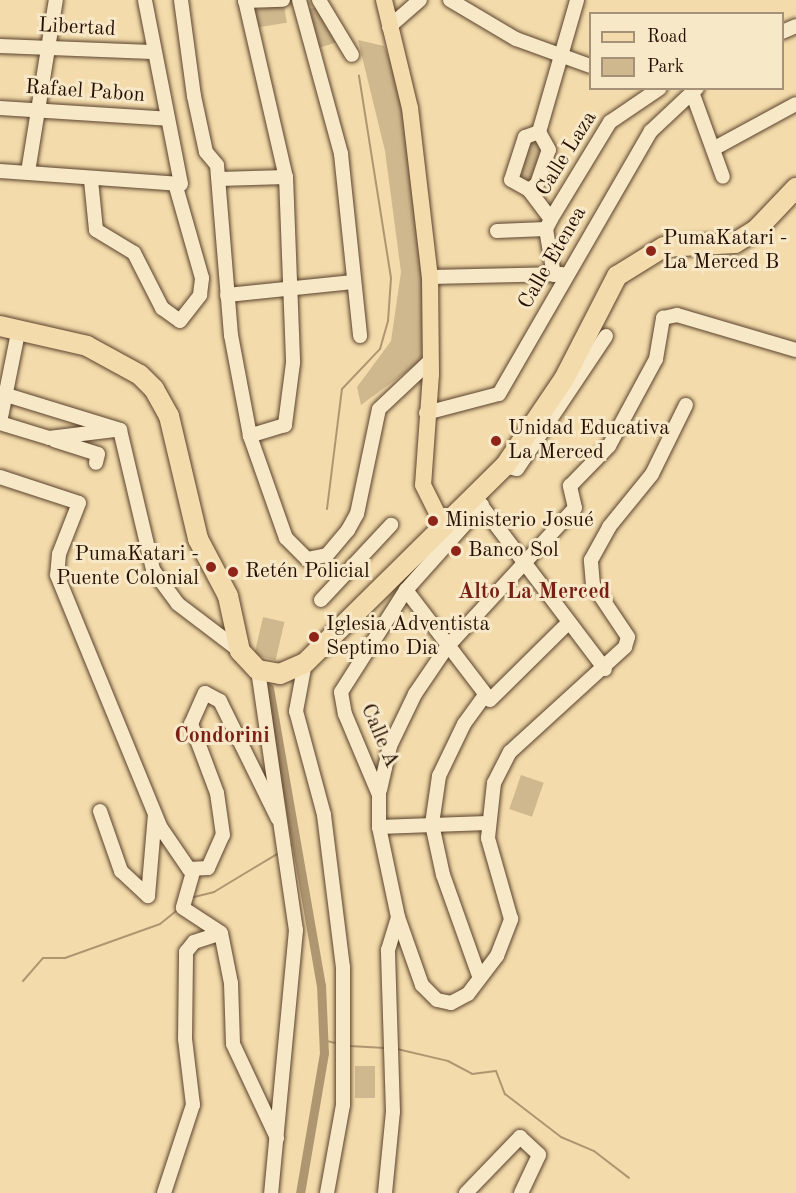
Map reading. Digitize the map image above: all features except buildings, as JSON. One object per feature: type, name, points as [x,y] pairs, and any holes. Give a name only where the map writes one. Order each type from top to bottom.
[{"type":"highway","points":[[9,332],[87,346],[140,375],[169,416],[198,539],[228,596],[240,651],[267,671],[305,663],[442,523],[478,500],[505,466],[564,380],[617,276],[664,247],[735,243],[757,229],[796,188]]},
{"type":"main road","points":[[384,0],[410,108],[430,277],[431,360],[423,484],[442,523]]},
{"type":"street","points":[[28,172],[56,0]]},
{"type":"street","points":[[91,180],[96,230],[134,253],[162,308],[180,321],[200,295],[202,278],[174,183],[168,119],[152,52],[145,0]]},
{"type":"street","points":[[181,0],[194,96],[219,179],[227,295],[250,436],[283,530],[307,559],[333,549],[357,514],[379,409],[431,360]]},
{"type":"street","points":[[250,436],[285,425],[292,363],[286,177],[245,1],[283,0]]},
{"type":"street","points":[[299,0],[341,154],[360,336]]},
{"type":"street","points":[[319,0],[352,55]]},
{"type":"street","points":[[390,27],[420,0]]},
{"type":"street","points":[[450,0],[559,58],[589,66]]},
{"type":"street","points":[[529,190],[537,184],[549,150],[540,132],[577,0]]},
{"type":"street","name":"Libertad","points":[[0,46],[48,46],[152,52]]},
{"type":"street","name":"Calle Laza","points":[[561,274],[548,224],[606,127],[657,90]]},
{"type":"street","points":[[695,90],[723,177]]},
{"type":"street","name":"Calle Etenea","points":[[426,413],[499,394],[561,274],[651,131],[695,90]]},
{"type":"street","points":[[713,149],[796,104]]},
{"type":"street","name":"Rafael Pabon","points":[[0,108],[38,108],[168,119]]},
{"type":"street","points":[[540,132],[525,137],[511,176],[514,184],[529,190],[548,224]]},
{"type":"street","points":[[0,171],[91,180],[174,183]]},
{"type":"street","points":[[219,179],[286,177]]},
{"type":"street","name":"Calle Laza","points":[[497,231],[548,224]]},
{"type":"street","points":[[430,277],[561,274]]},
{"type":"street","points":[[227,295],[353,282]]},
{"type":"street","points":[[379,795],[384,764],[405,710],[447,647],[574,508],[570,486],[609,446],[656,359],[663,318],[677,315],[796,350]]},
{"type":"street","points":[[9,332],[0,423],[98,454],[96,463]]},
{"type":"street","points":[[505,466],[517,469],[606,336]]},
{"type":"street","points":[[3,394],[120,430]]},
{"type":"street","points":[[485,695],[459,733],[439,776],[432,824],[443,875],[478,976],[497,956],[511,919],[487,823],[494,783],[510,752],[605,669],[628,637],[593,585],[591,560],[609,527],[652,474],[686,405]]},
{"type":"street","points":[[120,430],[153,570],[178,603],[240,651]]},
{"type":"street","points":[[49,438],[120,430]]},
{"type":"street","points":[[0,477],[79,503],[59,554],[57,575],[155,813],[193,872],[183,908],[221,933],[231,983],[233,1044],[277,1138]]},
{"type":"street","points":[[478,500],[605,669]]},
{"type":"street","name":"Calle A","points":[[478,500],[406,590],[341,692],[345,714],[379,795],[379,827],[398,917],[430,995],[443,1002],[459,1001],[478,976]]},
{"type":"street","points":[[321,600],[391,525]]},
{"type":"street","points":[[406,590],[447,647],[490,700],[569,622]]},
{"type":"street","points":[[305,663],[296,711],[324,815],[343,967],[343,1105],[327,1193]]},
{"type":"street","points":[[267,671],[278,819],[297,949],[271,1193]]},
{"type":"street","points":[[193,872],[211,864],[223,835],[217,794],[191,724],[205,693],[220,701],[278,819]]},
{"type":"street","points":[[100,811],[121,871],[148,896],[155,813]]},
{"type":"street","points":[[379,827],[487,823]]},
{"type":"street","points":[[385,1193],[393,1112],[388,950],[398,917]]},
{"type":"street","points":[[164,1193],[193,1105],[185,1039],[186,952],[194,942],[221,933]]},
{"type":"street","points":[[466,1193],[520,1137],[539,1155],[521,1193]]},
{"type":"green space","points":[[284,5],[287,23],[255,28],[252,10]]},
{"type":"green space","points":[[316,8],[338,42],[318,48],[308,9]]},
{"type":"green space","points":[[358,40],[384,46],[402,90],[421,229],[425,358],[361,405],[357,387],[391,341],[401,272],[385,151]]},
{"type":"green space","points":[[531,137],[545,146],[530,184],[517,179]]},
{"type":"green space","points":[[263,617],[284,622],[276,660],[254,655]]},
{"type":"green space","points":[[521,775],[544,783],[532,817],[509,809]]},
{"type":"green space","points":[[355,1066],[375,1066],[375,1098],[355,1098]]},
{"type":"waterway","points":[[327,509],[342,389],[380,349],[388,321],[391,278],[359,76]]},
{"type":"waterway","points":[[269,688],[321,985],[324,1053],[300,1193]]},
{"type":"waterway","points":[[290,846],[298,840]]},
{"type":"waterway","points":[[190,898],[214,892],[277,854]]},
{"type":"waterway","points":[[23,981],[43,958],[65,958],[160,924],[177,910]]},
{"type":"waterway","points":[[323,1040],[335,1043]]},
{"type":"waterway","points":[[349,1046],[386,1048]]},
{"type":"waterway","points":[[397,1049],[448,1061],[472,1074],[496,1071],[505,1094],[561,1137],[594,1151],[629,1178]]},
{"type":"place","name":"PumaKatari - La Merced B","points":[[651,251]]},
{"type":"place","name":"Unidad Educativa La Merced","points":[[496,441]]},
{"type":"place","name":"Ministerio Josué","points":[[433,521]]},
{"type":"place","name":"Banco Sol","points":[[456,551]]},
{"type":"place","name":"PumaKatari - Puente Colonial","points":[[211,567]]},
{"type":"place","name":"Retén Policial","points":[[233,572]]},
{"type":"place","name":"Iglesia Adventista Septimo Dia","points":[[314,637]]},
{"type":"district","name":"Alto La Merced","points":[[534,593]]},
{"type":"district","name":"Condorini","points":[[222,737]]}]
